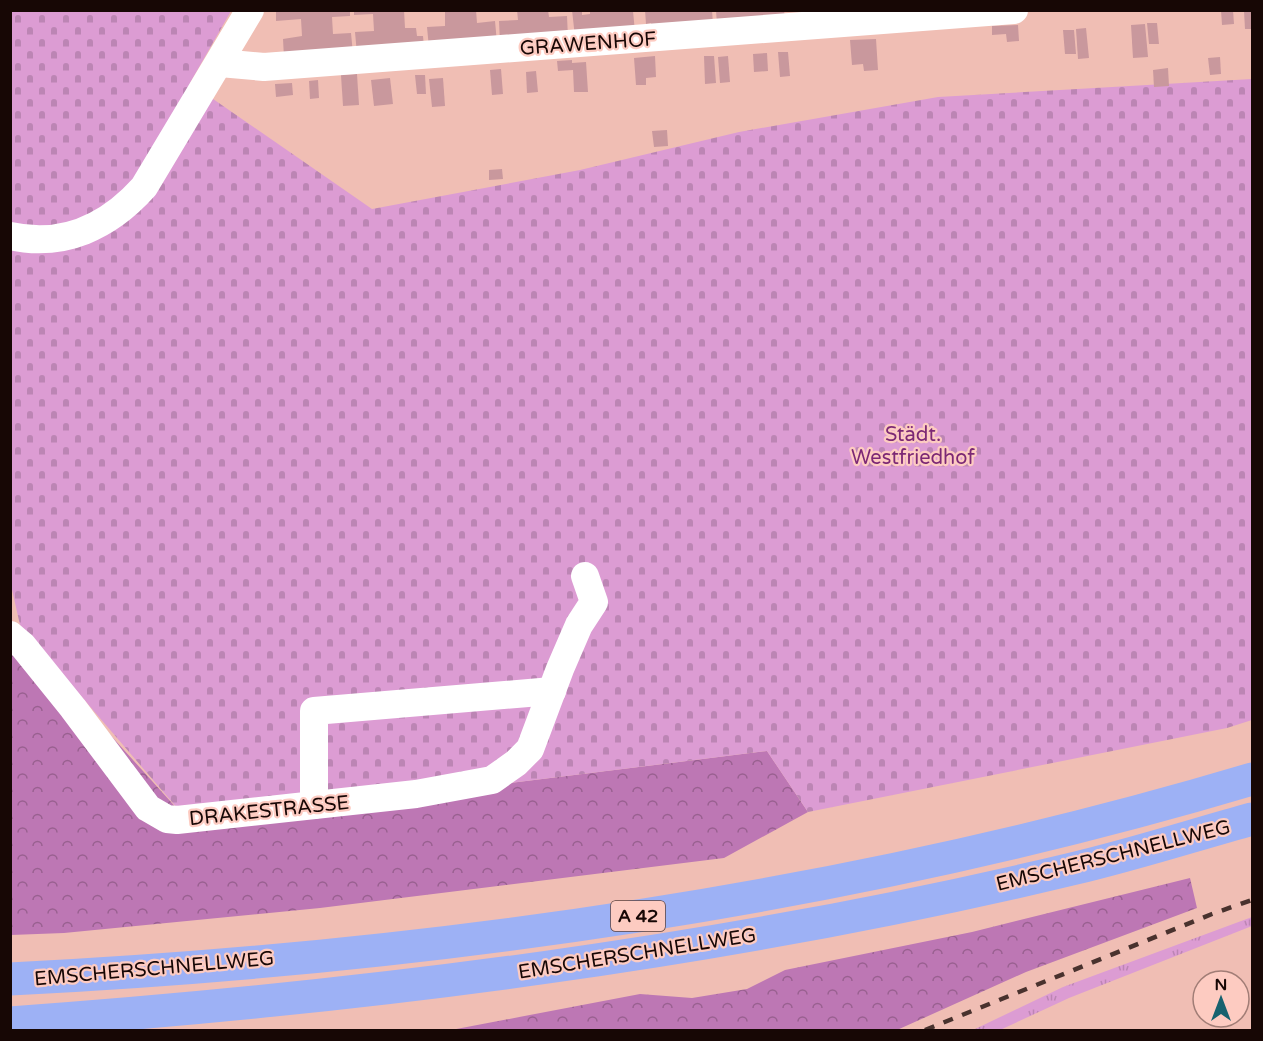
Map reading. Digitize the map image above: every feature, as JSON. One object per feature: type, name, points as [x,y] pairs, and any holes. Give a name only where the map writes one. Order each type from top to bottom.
[{"type":"highway","name":"EMSCHERSCHNELLWEG","points":[[10,979],[119,973],[447,942],[721,903],[1065,830],[1252,779]]},
{"type":"highway","name":"EMSCHERSCHNELLWEG","points":[[10,1023],[179,1010],[396,988],[558,967],[730,939],[1077,868],[1252,819]]},
{"type":"street","points":[[10,236],[25,240],[59,239],[79,234],[99,225],[126,207],[144,187],[250,10]]},
{"type":"street","name":"GRAWENHOF","points":[[220,63],[264,67],[1014,10]]},
{"type":"street","points":[[314,805],[314,711],[552,691],[579,625],[594,602],[585,576]]},
{"type":"street","name":"DRAKESTRASSE","points":[[10,635],[24,646],[153,812],[177,820],[427,792],[492,780],[516,763],[530,748],[552,691]]},
{"type":"green space","name":"Städt. Westfriedhof","points":[[10,11],[231,11],[190,83],[372,209],[580,170],[739,132],[938,97],[1252,79],[1252,720],[1227,728],[808,812],[767,751],[190,823],[20,625],[11,585]]},
{"type":"green space","points":[[10,624],[190,823],[767,751],[808,812],[724,858],[320,908],[64,933],[11,935]]},
{"type":"green space","points":[[1190,878],[1197,908],[1026,972],[897,1030],[451,1030],[640,994],[692,998],[747,989],[785,970],[972,932]]},
{"type":"green space","points":[[1252,917],[1252,926],[1069,998],[1000,1030],[973,1030],[1063,987]]},
{"type":"building","points":[[276,10],[350,10],[350,16],[332,17],[333,34],[351,33],[353,54],[284,58],[283,39],[302,36],[301,19],[276,21]]},
{"type":"building","points":[[354,10],[404,10],[405,28],[416,28],[417,36],[423,36],[424,47],[357,54],[355,32],[374,31],[373,14],[354,15]]},
{"type":"building","points":[[445,10],[476,10],[477,23],[495,21],[497,43],[429,48],[427,27],[445,26]]},
{"type":"building","points":[[517,10],[548,10],[549,17],[567,16],[568,38],[500,43],[499,21],[518,20]]},
{"type":"building","points":[[572,10],[582,10],[582,15],[590,14],[590,10],[633,11],[635,32],[575,37]]},
{"type":"building","points":[[645,10],[712,10],[713,25],[652,31],[651,23],[646,24]]},
{"type":"building","points":[[716,10],[784,10],[785,19],[717,25]]},
{"type":"building","points":[[1221,10],[1233,10],[1234,24],[1222,25]]},
{"type":"building","points":[[1252,10],[1252,29],[1245,29],[1244,11]]},
{"type":"building","points":[[1147,23],[1157,23],[1159,44],[1149,44]]},
{"type":"building","points":[[1145,24],[1148,57],[1133,58],[1131,25]]},
{"type":"building","points":[[1018,25],[1019,41],[1007,42],[1006,34],[992,35],[992,26]]},
{"type":"building","points":[[1086,28],[1089,58],[1078,59],[1076,29]]},
{"type":"building","points":[[1063,30],[1074,30],[1076,54],[1065,54]]},
{"type":"building","points":[[876,39],[878,70],[864,71],[863,64],[852,65],[850,40]]},
{"type":"building","points":[[778,52],[788,52],[790,76],[780,77]]},
{"type":"building","points":[[767,53],[768,71],[754,72],[753,54]]},
{"type":"building","points":[[655,56],[656,77],[646,78],[646,85],[636,85],[634,58]]},
{"type":"building","points":[[704,56],[714,56],[716,83],[705,84]]},
{"type":"building","points":[[728,56],[730,82],[720,83],[718,57]]},
{"type":"building","points":[[1220,57],[1221,74],[1210,75],[1208,58]]},
{"type":"building","points":[[572,60],[572,63],[586,62],[588,92],[574,92],[573,70],[558,71],[557,61]]},
{"type":"building","points":[[1168,68],[1169,86],[1154,87],[1153,70]]},
{"type":"building","points":[[501,69],[503,94],[492,95],[490,70]]},
{"type":"building","points":[[536,71],[538,92],[527,93],[526,72]]},
{"type":"building","points":[[357,74],[359,105],[343,106],[341,75]]},
{"type":"building","points":[[415,75],[425,75],[426,94],[417,94]]},
{"type":"building","points":[[390,78],[393,104],[374,106],[371,80]]},
{"type":"building","points":[[443,78],[445,106],[432,107],[429,79]]},
{"type":"building","points":[[318,80],[319,98],[310,99],[309,81]]},
{"type":"building","points":[[292,83],[293,95],[276,97],[275,84]]},
{"type":"building","points":[[667,130],[668,146],[654,147],[652,131]]},
{"type":"building","points":[[502,169],[503,179],[489,180],[489,170]]},
{"type":"railway","points":[[925,1030],[1252,900]]}]
